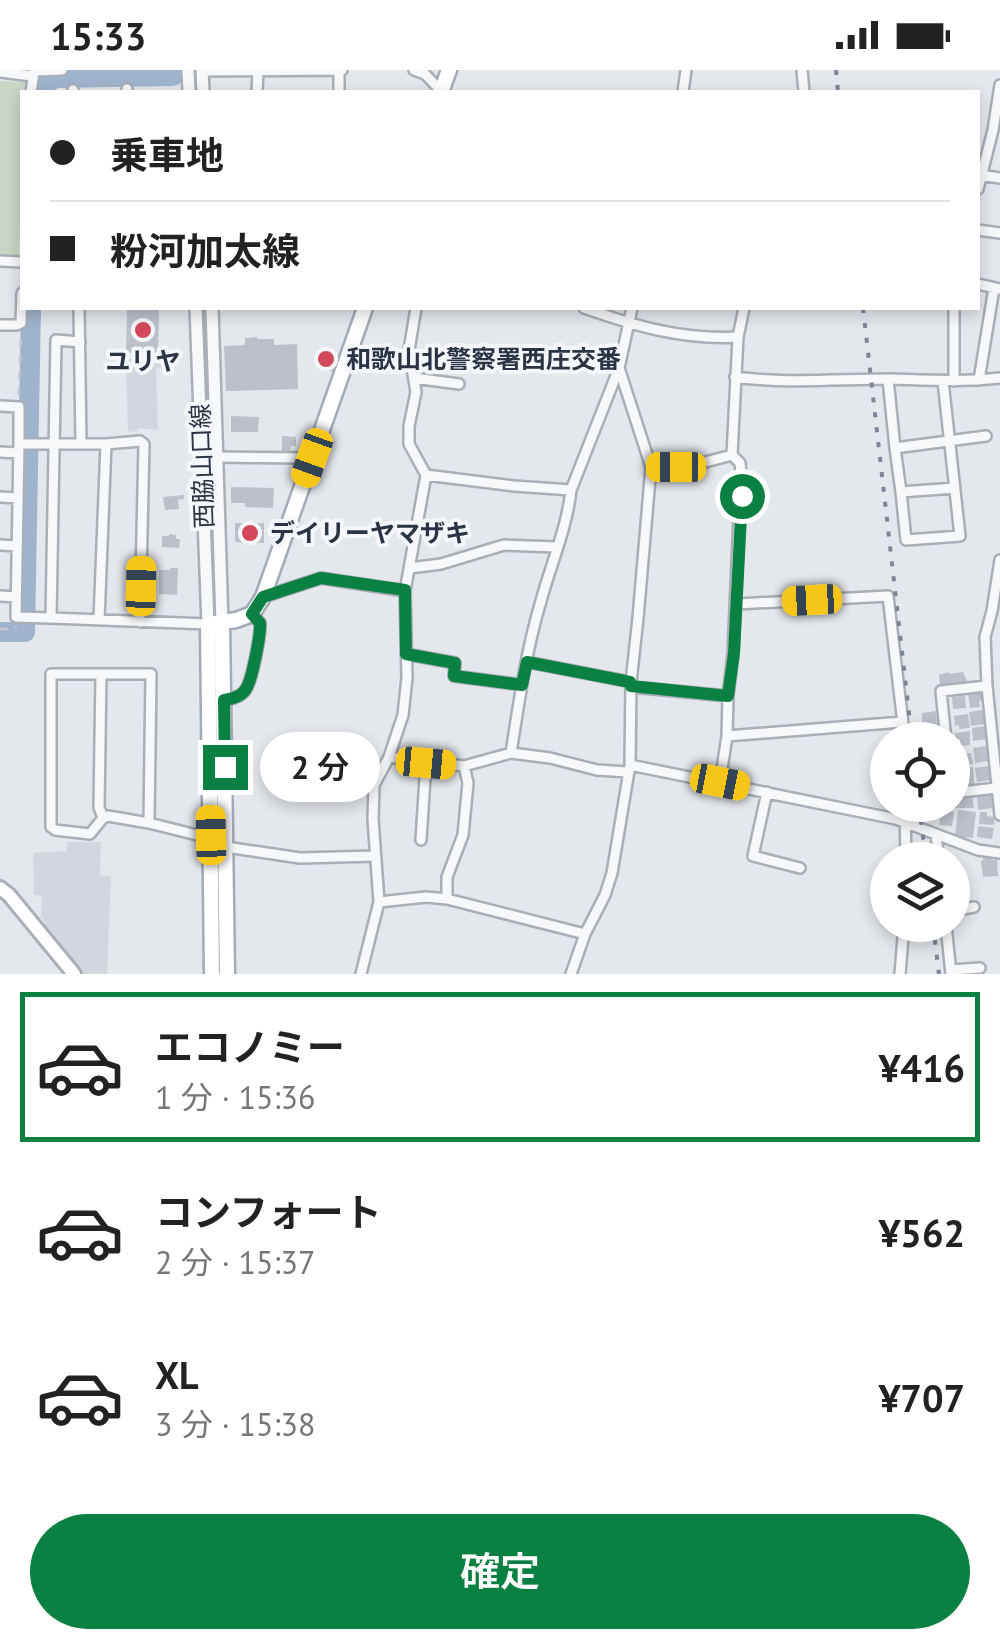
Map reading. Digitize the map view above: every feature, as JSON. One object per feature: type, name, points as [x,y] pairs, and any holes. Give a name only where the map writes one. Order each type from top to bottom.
[{"type":"main road","points":[[215,624],[252,614],[263,597],[364,310]]},
{"type":"main road","points":[[212,974],[224,700],[215,624]]},
{"type":"main road","points":[[215,624],[226,974]]},
{"type":"main road","points":[[0,888],[74,974]]},
{"type":"street","points":[[0,72],[62,70]]},
{"type":"street","points":[[198,70],[340,70]]},
{"type":"street","points":[[417,70],[440,90]]},
{"type":"street","points":[[1000,86],[980,175],[1000,178]]},
{"type":"street","points":[[979,380],[997,288]]},
{"type":"street","points":[[0,324],[21,323],[21,310]]},
{"type":"street","points":[[80,310],[82,444]]},
{"type":"street","name":"西脇山口線","points":[[196,310],[215,624]]},
{"type":"street","name":"西脇山口線","points":[[212,310],[217,456],[215,624]]},
{"type":"street","points":[[361,974],[379,902],[374,785],[403,714],[405,590],[426,475],[409,444],[416,392],[409,350],[416,310]]},
{"type":"street","points":[[590,310],[647,330],[738,337]]},
{"type":"street","points":[[510,753],[540,604],[569,509],[571,490],[619,368],[631,310]]},
{"type":"street","points":[[732,456],[738,337],[744,310]]},
{"type":"street","points":[[888,379],[906,540],[960,536],[950,440],[954,310]]},
{"type":"street","points":[[51,618],[56,340],[80,342]]},
{"type":"street","points":[[571,974],[606,895],[629,769],[631,684],[650,467],[619,368]]},
{"type":"street","points":[[735,377],[810,382],[1000,378]]},
{"type":"street","points":[[414,378],[458,384]]},
{"type":"street","points":[[0,406],[19,406],[24,446],[18,498],[16,617],[215,624]]},
{"type":"street","points":[[895,448],[986,436]]},
{"type":"street","points":[[0,452],[54,444],[144,444],[140,622]]},
{"type":"street","points":[[99,620],[106,444]]},
{"type":"street","points":[[217,456],[312,458]]},
{"type":"street","points":[[650,467],[694,466],[732,456]]},
{"type":"street","points":[[720,782],[728,736],[742,472],[740,463],[732,456]]},
{"type":"street","points":[[426,475],[571,490]]},
{"type":"street","points":[[900,492],[954,488]]},
{"type":"street","points":[[0,497],[18,498]]},
{"type":"street","points":[[0,545],[17,546]]},
{"type":"street","points":[[410,568],[441,564],[504,545],[557,547]]},
{"type":"street","points":[[1000,560],[985,637],[1000,815]]},
{"type":"street","points":[[263,597],[321,578],[405,590]]},
{"type":"street","points":[[0,596],[16,596]]},
{"type":"street","points":[[737,604],[888,596],[902,722]]},
{"type":"street","points":[[224,700],[233,699],[246,689],[261,634],[260,623],[252,614]]},
{"type":"street","points":[[406,654],[455,663],[454,676],[522,685]]},
{"type":"street","points":[[527,662],[631,684],[728,696]]},
{"type":"street","points":[[149,823],[150,674],[51,674],[50,822],[54,830],[90,834],[108,816],[300,858],[375,856]]},
{"type":"street","points":[[100,674],[99,807],[104,818]]},
{"type":"street","points":[[987,675],[1000,674]]},
{"type":"street","points":[[944,722],[941,691],[987,686]]},
{"type":"street","points":[[728,736],[870,725]]},
{"type":"street","points":[[389,756],[464,766],[510,753],[597,770],[629,769],[720,782],[896,820],[978,850],[1000,853]]},
{"type":"street","points":[[421,840],[426,763]]},
{"type":"street","points":[[448,899],[447,876],[463,835],[468,783],[464,766]]},
{"type":"street","points":[[970,791],[997,788]]},
{"type":"street","points":[[767,792],[753,856],[800,868]]},
{"type":"street","points":[[906,824],[906,842]]},
{"type":"street","points":[[936,835],[937,842]]},
{"type":"street","points":[[379,902],[448,899],[586,934]]},
{"type":"street","points":[[970,908],[974,907]]},
{"type":"street","points":[[900,974],[903,942]]},
{"type":"street","points":[[948,942],[951,972],[980,968]]},
{"type":"path","points":[[19,406],[21,323]]},
{"type":"shaded area","points":[[161,358],[161,368],[156,369],[158,430],[138,428],[128,432],[126,359]]},
{"type":"shaded area","points":[[67,842],[101,842],[100,875],[111,876],[107,974],[83,974],[44,927],[42,896],[34,895],[33,853],[67,851]]},
{"type":"green space","points":[[0,81],[26,82],[26,90],[20,90],[19,255],[0,255]]},
{"type":"building","name":"ユリヤ","points":[[127,310],[159,310],[158,354],[126,353]]},
{"type":"building","points":[[245,338],[274,339],[274,345],[297,344],[298,389],[226,391],[224,346],[245,345]]},
{"type":"building","points":[[324,351],[338,356],[333,372],[318,367]]},
{"type":"building","points":[[231,416],[259,417],[258,432],[231,432]]},
{"type":"building","points":[[282,436],[296,437],[290,454],[282,453]]},
{"type":"building","points":[[231,487],[274,488],[273,508],[231,503]]},
{"type":"building","points":[[184,495],[184,499],[178,500],[179,509],[165,510],[163,497]]},
{"type":"building","name":"デイリーヤマザキ","points":[[235,523],[264,523],[264,543],[235,542]]},
{"type":"building","points":[[169,534],[180,539],[179,548],[162,547],[162,536]]},
{"type":"building","points":[[178,568],[177,595],[159,594],[159,570]]},
{"type":"building","points":[[963,672],[968,683],[940,686],[939,675]]},
{"type":"building","points":[[983,691],[980,707],[970,708],[968,693]]},
{"type":"building","points":[[965,696],[966,708],[953,709],[952,697]]},
{"type":"building","points":[[983,710],[985,724],[971,726],[969,712]]},
{"type":"building","points":[[936,711],[937,722],[922,722],[922,713]]},
{"type":"building","points":[[968,714],[969,722],[955,722],[954,716]]},
{"type":"building","points":[[986,726],[988,739],[973,741],[972,728]]},
{"type":"building","points":[[986,746],[988,761],[975,763],[973,748]]},
{"type":"building","points":[[989,766],[991,780],[977,782],[975,768]]},
{"type":"building","points":[[973,767],[974,785],[970,785]]},
{"type":"building","points":[[991,792],[992,808],[978,810],[977,794]]},
{"type":"building","points":[[970,811],[976,812],[973,838],[955,836],[957,822],[970,822]]},
{"type":"building","points":[[980,812],[995,817],[994,825],[979,824]]},
{"type":"building","points":[[978,826],[994,828],[992,839],[977,837]]},
{"type":"building","points":[[983,856],[997,859],[998,876],[983,877]]},
{"type":"waterway","points":[[40,90],[56,78],[173,76]]},
{"type":"waterway","points":[[0,632],[25,632],[31,310]]},
{"type":"railway","points":[[836,70],[838,90]]},
{"type":"railway","points":[[863,310],[910,722]]},
{"type":"railway","points":[[921,822],[924,842]]},
{"type":"railway","points":[[935,942],[939,974]]},
{"type":"place","name":"ユリヤ","points":[[143,330]]},
{"type":"place","name":"和歌山北警察署西庄交番","points":[[326,359]]},
{"type":"place","name":"デイリーヤマザキ","points":[[250,533]]},
{"type":"route","points":[[225,767],[224,700],[233,699],[246,689],[261,634],[260,623],[252,614],[263,597],[321,578],[405,590],[406,654],[455,663],[454,676],[522,685],[527,662],[630,682],[631,686],[728,696],[742,496]]}]
